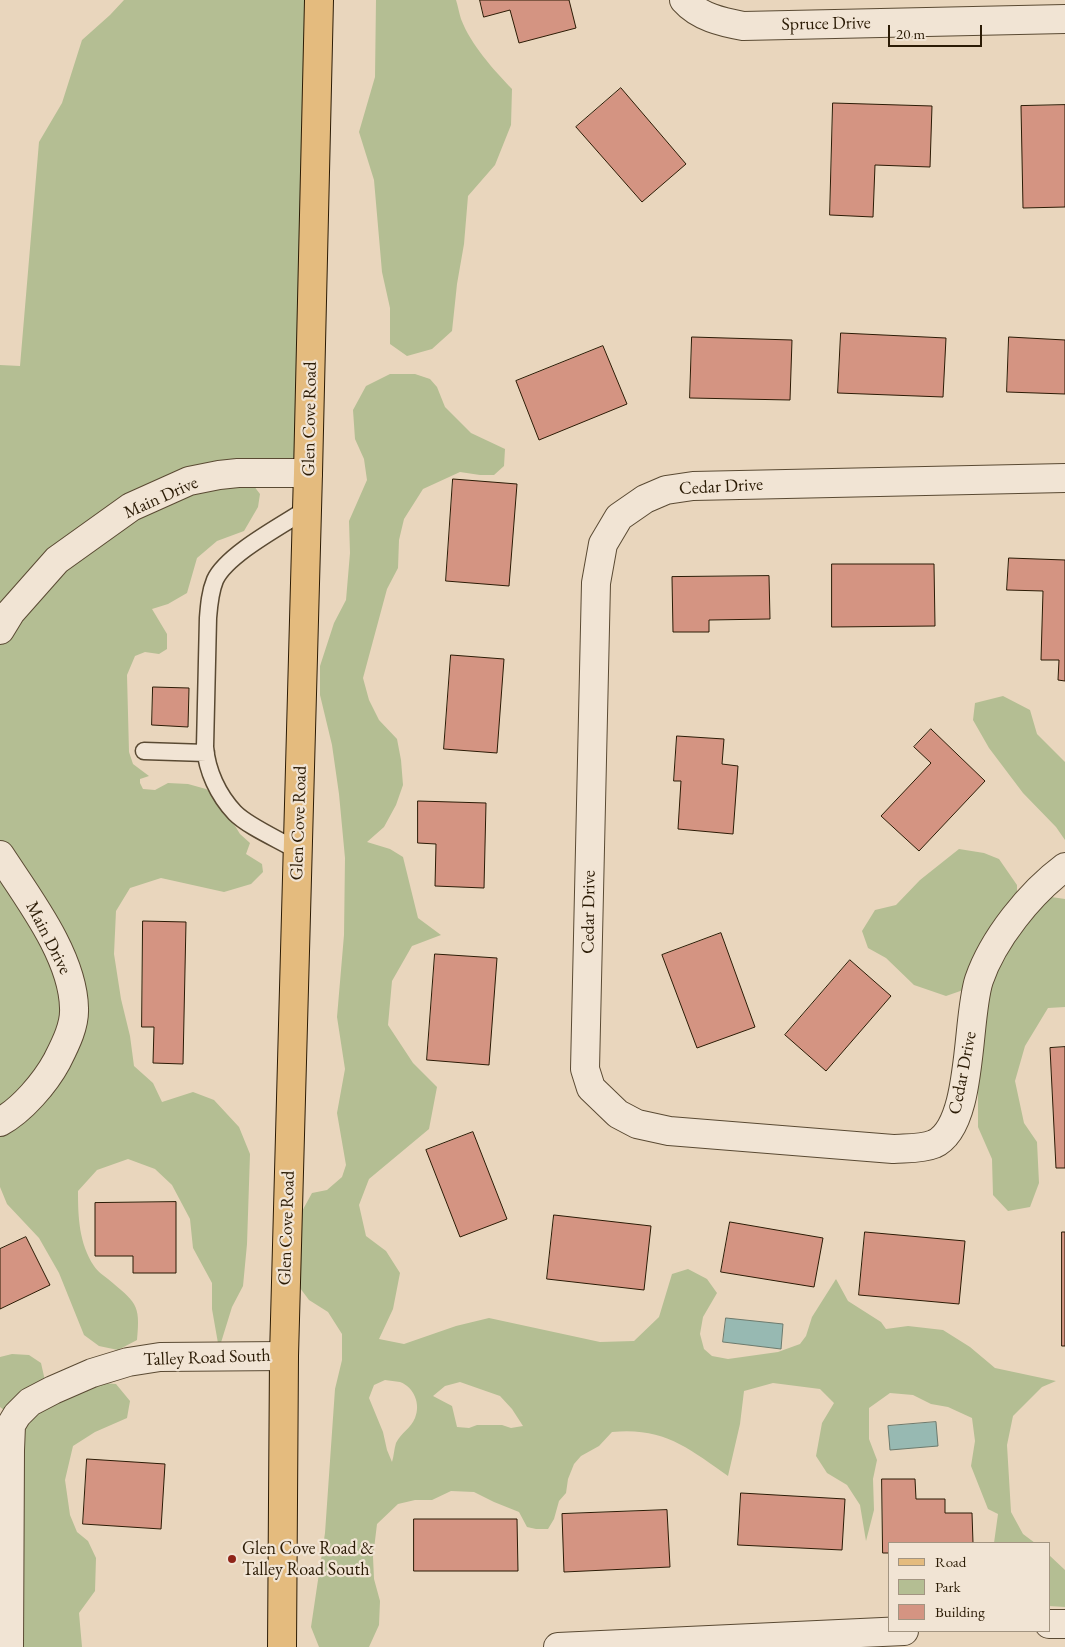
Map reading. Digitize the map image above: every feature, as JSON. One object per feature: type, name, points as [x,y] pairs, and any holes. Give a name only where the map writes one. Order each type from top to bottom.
[{"type":"main road","name":"Glen Cove Road","points":[[282,1647],[284,1356],[319,0]]},
{"type":"street","name":"Spruce Drive","points":[[684,0],[689,6],[715,20],[743,26],[1065,19]]},
{"type":"street","name":"Main Drive","points":[[0,630],[10,612],[57,560],[131,507],[189,481],[219,475],[238,473],[308,473]]},
{"type":"street","name":"Cedar Drive","points":[[1065,478],[693,486],[666,490],[645,499],[619,517],[603,544],[596,583],[585,1069],[591,1088],[618,1114],[637,1124],[669,1131],[893,1149],[933,1144],[946,1136],[961,1104],[978,982],[989,955],[1004,930],[1046,883],[1065,867]]},
{"type":"street","name":"Main Drive","points":[[0,855],[42,918],[68,971],[74,1009],[68,1041],[48,1077],[10,1116],[0,1122]]},
{"type":"street","name":"Talley Road South","points":[[10,1647],[10,1450],[11,1425],[17,1415],[30,1402],[53,1390],[92,1373],[128,1362],[178,1356],[284,1356]]},
{"type":"street","points":[[1050,1624],[1065,1624]]},
{"type":"street","points":[[558,1647],[888,1632]]},
{"type":"lane","points":[[298,851],[235,812],[219,792],[211,775],[206,753],[208,618],[210,598],[215,579],[227,563],[307,509]]},
{"type":"lane","points":[[144,751],[206,753]]},
{"type":"green space","points":[[124,0],[319,0],[308,473],[250,481],[260,494],[258,507],[244,531],[217,541],[197,558],[187,593],[168,604],[152,609],[167,634],[167,649],[159,654],[145,652],[135,656],[127,675],[129,752],[133,764],[149,776],[140,779],[143,789],[155,790],[168,783],[188,784],[206,789],[218,798],[240,834],[250,843],[246,854],[262,864],[263,872],[251,884],[224,892],[161,878],[130,888],[116,911],[114,954],[134,1066],[153,1083],[162,1102],[193,1092],[214,1100],[239,1127],[250,1154],[247,1244],[243,1286],[232,1307],[219,1349],[212,1309],[212,1283],[193,1248],[190,1219],[172,1185],[155,1169],[128,1159],[97,1170],[78,1191],[80,1230],[89,1257],[97,1270],[130,1299],[137,1311],[137,1340],[118,1350],[99,1346],[84,1335],[59,1273],[39,1238],[7,1204],[0,1187],[0,365],[20,366],[39,142],[62,103],[82,40]]},
{"type":"green space","points":[[376,0],[456,0],[465,29],[490,65],[512,89],[511,125],[495,165],[468,196],[464,244],[452,331],[432,349],[407,356],[390,344],[390,308],[382,272],[374,180],[359,132],[375,77]]},
{"type":"green space","points":[[390,374],[415,374],[430,379],[437,387],[445,407],[471,433],[505,449],[504,466],[494,475],[460,472],[423,489],[404,519],[399,540],[398,568],[387,589],[363,678],[369,700],[379,720],[397,739],[403,785],[396,805],[384,827],[367,842],[390,849],[403,857],[418,918],[441,935],[412,946],[392,981],[388,1025],[413,1063],[437,1087],[429,1129],[369,1179],[359,1205],[366,1236],[386,1251],[400,1273],[393,1309],[379,1339],[404,1344],[456,1326],[489,1318],[600,1342],[634,1341],[659,1317],[672,1274],[688,1269],[707,1279],[717,1293],[703,1317],[700,1334],[704,1349],[712,1356],[728,1359],[778,1352],[800,1344],[806,1336],[812,1317],[836,1279],[848,1301],[881,1322],[886,1329],[908,1326],[943,1330],[970,1347],[995,1368],[1056,1381],[1042,1387],[1013,1416],[1007,1445],[1011,1512],[1023,1534],[1034,1542],[994,1542],[998,1514],[988,1509],[971,1466],[975,1441],[972,1418],[948,1407],[931,1404],[913,1395],[890,1393],[869,1408],[869,1439],[877,1460],[873,1479],[874,1510],[866,1541],[860,1505],[847,1485],[827,1473],[816,1456],[822,1423],[834,1403],[820,1389],[773,1383],[744,1391],[740,1424],[728,1476],[687,1448],[661,1436],[630,1431],[612,1432],[599,1446],[581,1456],[574,1464],[568,1479],[566,1493],[559,1501],[554,1519],[548,1529],[527,1527],[519,1512],[474,1492],[451,1491],[432,1500],[415,1500],[398,1504],[377,1524],[373,1557],[374,1579],[380,1601],[379,1625],[369,1647],[319,1647],[311,1627],[325,1533],[335,1389],[342,1360],[342,1334],[328,1312],[309,1300],[297,1284],[301,1213],[312,1193],[327,1190],[342,1177],[346,1165],[337,1113],[345,1069],[337,1017],[344,935],[345,858],[332,745],[320,695],[320,666],[334,623],[346,600],[350,553],[349,521],[367,480],[364,459],[355,439],[353,410],[366,386]],"holes":[[[385,1380],[405,1384],[415,1397],[417,1413],[409,1428],[396,1443],[392,1462],[383,1432],[369,1398],[374,1385]],[[460,1382],[500,1396],[512,1409],[523,1426],[511,1428],[502,1425],[477,1425],[469,1428],[457,1427],[452,1406],[433,1396],[445,1386]]]},
{"type":"green space","points":[[1003,696],[1030,710],[1037,734],[1065,762],[1065,840],[1056,827],[1023,793],[989,748],[973,720],[975,703]]},
{"type":"green space","points":[[959,849],[984,853],[999,859],[1017,885],[1017,906],[1051,897],[1065,899],[1065,1007],[1048,1008],[1025,1046],[1015,1081],[1024,1123],[1037,1142],[1039,1183],[1030,1207],[1008,1211],[993,1195],[992,1159],[978,1127],[978,1082],[969,988],[946,996],[914,985],[886,958],[868,948],[862,931],[875,910],[896,905],[920,880]]},
{"type":"green space","points":[[12,1354],[29,1355],[41,1363],[48,1394],[90,1382],[116,1384],[130,1401],[127,1418],[95,1432],[73,1446],[65,1480],[70,1515],[77,1532],[88,1541],[96,1558],[95,1591],[79,1613],[82,1647],[0,1647],[4,1410],[0,1407],[0,1357]]},
{"type":"green space","points":[[1050,1556],[1065,1570],[1065,1607],[1050,1606]]},
{"type":"water","points":[[726,1318],[783,1324],[781,1349],[723,1342]]},
{"type":"water","points":[[936,1422],[938,1446],[890,1450],[888,1426]]},
{"type":"building","points":[[480,0],[569,0],[576,28],[519,43],[510,10],[484,17]]},
{"type":"building","points":[[621,88],[686,164],[642,202],[576,127]]},
{"type":"building","points":[[833,103],[932,106],[930,167],[875,165],[873,217],[830,215]]},
{"type":"building","points":[[1065,105],[1065,207],[1023,208],[1021,106]]},
{"type":"building","points":[[841,333],[946,338],[943,397],[838,393]]},
{"type":"building","points":[[692,337],[792,340],[790,400],[690,398]]},
{"type":"building","points":[[1009,337],[1065,340],[1065,394],[1007,392]]},
{"type":"building","points":[[603,346],[627,404],[539,440],[516,381]]},
{"type":"building","points":[[453,479],[517,484],[509,586],[446,581]]},
{"type":"building","points":[[1009,558],[1065,560],[1065,681],[1058,680],[1059,660],[1041,660],[1043,591],[1007,590]]},
{"type":"building","points":[[832,564],[934,564],[935,626],[832,627]]},
{"type":"building","points":[[769,576],[770,619],[709,620],[709,632],[673,632],[672,577]]},
{"type":"building","points":[[451,655],[504,659],[497,753],[444,749]]},
{"type":"building","points":[[153,687],[189,688],[188,727],[152,725]]},
{"type":"building","points":[[931,729],[985,781],[919,851],[881,816],[931,763],[914,747]]},
{"type":"building","points":[[677,736],[724,739],[722,764],[738,766],[733,834],[678,829],[681,781],[674,781]]},
{"type":"building","points":[[418,801],[486,803],[484,888],[435,886],[436,844],[418,843]]},
{"type":"building","points":[[143,921],[186,922],[183,1064],[153,1063],[154,1027],[142,1027]]},
{"type":"building","points":[[721,933],[755,1027],[697,1048],[662,955]]},
{"type":"building","points":[[435,954],[497,958],[489,1065],[427,1060]]},
{"type":"building","points":[[850,960],[891,996],[826,1071],[785,1035]]},
{"type":"building","points":[[1065,1047],[1065,1168],[1056,1168],[1050,1048]]},
{"type":"building","points":[[473,1132],[507,1219],[460,1237],[426,1150]]},
{"type":"building","points":[[176,1202],[176,1273],[133,1273],[133,1256],[95,1256],[95,1203]]},
{"type":"building","points":[[554,1215],[651,1226],[644,1290],[547,1279]]},
{"type":"building","points":[[730,1222],[823,1238],[814,1287],[721,1272]]},
{"type":"building","points":[[865,1232],[965,1241],[959,1304],[859,1295]]},
{"type":"building","points":[[1062,1232],[1065,1232],[1065,1346],[1062,1346]]},
{"type":"building","points":[[26,1237],[50,1285],[0,1309],[0,1249]]},
{"type":"building","points":[[87,1459],[165,1464],[161,1529],[83,1524]]},
{"type":"building","points":[[882,1479],[915,1479],[916,1499],[945,1499],[945,1513],[972,1513],[973,1542],[888,1542],[888,1553],[883,1553]]},
{"type":"building","points":[[741,1493],[845,1499],[842,1550],[738,1545]]},
{"type":"building","points":[[667,1510],[670,1567],[564,1572],[562,1514]]},
{"type":"building","points":[[414,1519],[517,1519],[518,1571],[414,1571]]},
{"type":"place","name":"Glen Cove Road & Talley Road South","points":[[232,1559]]}]
